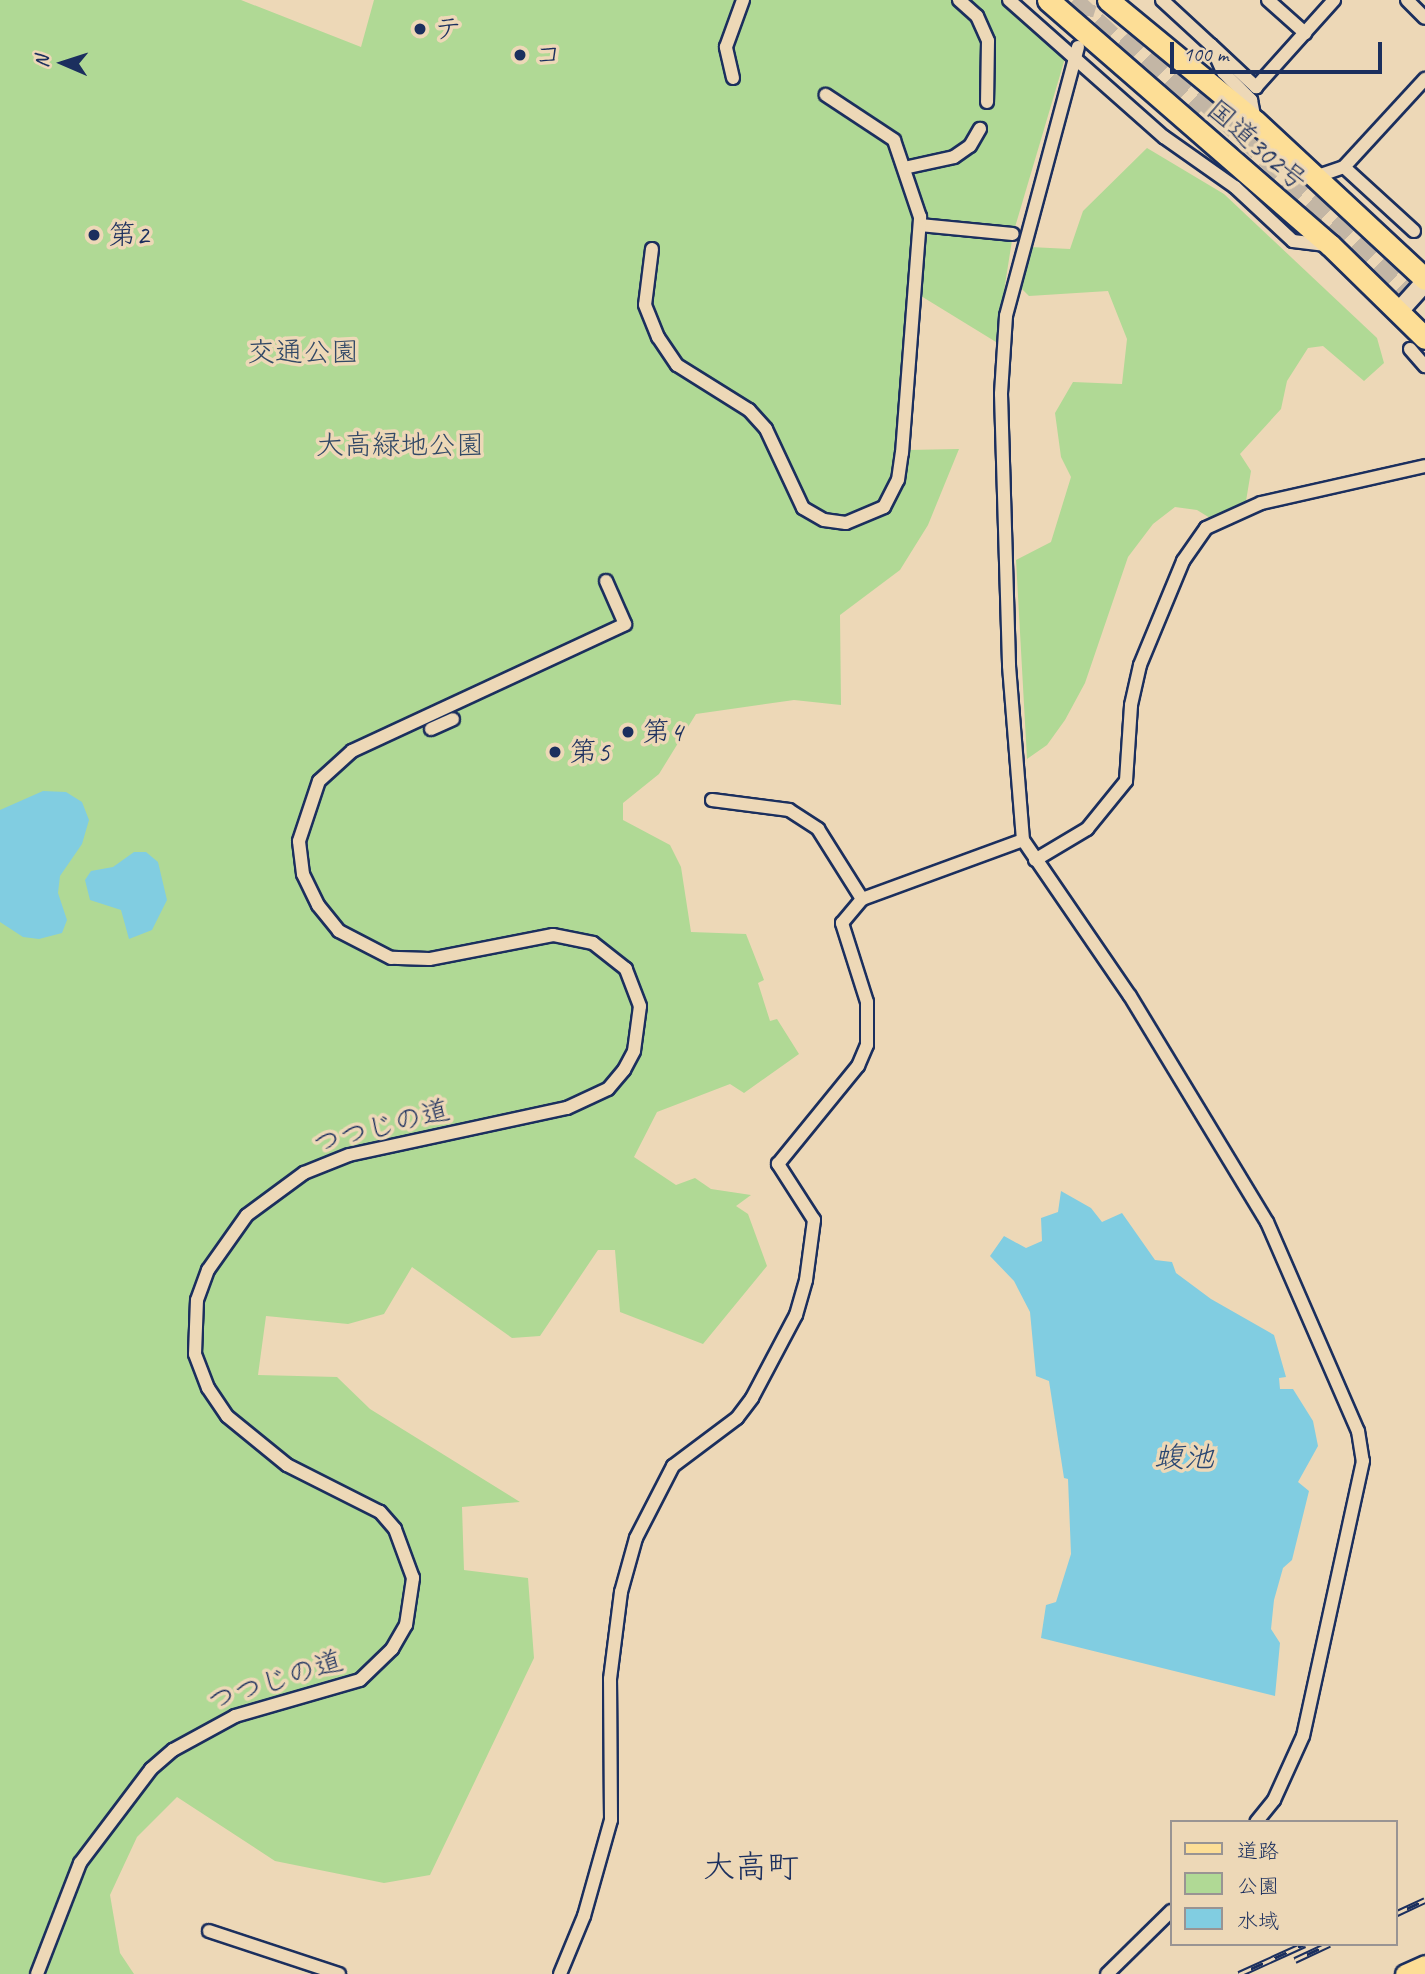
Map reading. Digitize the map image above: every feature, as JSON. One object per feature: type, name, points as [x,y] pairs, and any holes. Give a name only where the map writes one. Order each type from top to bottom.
[{"type":"highway","name":"国道302号","points":[[1048,0],[1330,245],[1400,310],[1418,344]]},
{"type":"highway","name":"国道302号","points":[[1108,0],[1255,121],[1425,280]]},
{"type":"main road","points":[[1405,1974],[1425,1965]]},
{"type":"street","points":[[733,78],[726,47],[743,0]]},
{"type":"street","points":[[959,0],[977,16],[988,41],[987,102]]},
{"type":"street","points":[[1009,0],[1075,62],[1164,137],[1235,187],[1293,241],[1330,245]]},
{"type":"street","points":[[1162,0],[1256,88],[1334,0]]},
{"type":"street","points":[[1268,0],[1305,33]]},
{"type":"street","points":[[1408,0],[1425,18]]},
{"type":"street","points":[[1211,45],[1223,72],[1251,100],[1255,121]]},
{"type":"street","points":[[1078,47],[1006,316],[1001,394],[1009,666],[1023,840],[1130,996],[1267,1222],[1358,1432],[1363,1461],[1303,1736],[1274,1800],[1258,1820]]},
{"type":"street","points":[[1315,177],[1344,167],[1425,79]]},
{"type":"street","points":[[652,249],[645,305],[657,337],[677,365],[749,410],[766,429],[803,508],[824,520],[845,523],[884,507],[898,480],[920,225],[894,140],[827,95]]},
{"type":"street","points":[[904,168],[954,158],[970,146],[981,129]]},
{"type":"street","points":[[1344,167],[1414,231]]},
{"type":"street","points":[[920,225],[1013,234]]},
{"type":"street","points":[[1400,310],[1425,280]]},
{"type":"street","points":[[1418,344],[1425,366]]},
{"type":"street","points":[[1035,860],[1087,830],[1126,781],[1131,705],[1140,665],[1183,561],[1206,528],[1261,503],[1425,467]]},
{"type":"street","name":"つつじの道","points":[[37,1974],[80,1863],[151,1769],[235,1716],[359,1679],[392,1649],[407,1625],[413,1578],[396,1529],[380,1512],[287,1465],[226,1416],[208,1388],[195,1354],[197,1300],[208,1270],[247,1215],[304,1173],[349,1155],[591,1101],[624,1070],[635,1052],[640,1006],[626,969],[593,943],[553,935],[429,959],[391,958],[339,931],[318,905],[303,874],[299,842],[319,781],[352,751],[625,624],[606,581]]},
{"type":"street","points":[[431,729],[453,719]]},
{"type":"street","points":[[712,800],[789,810],[818,829],[862,898]]},
{"type":"street","points":[[560,1974],[584,1916],[611,1820],[610,1679],[621,1592],[636,1538],[673,1466],[737,1418],[752,1398],[796,1315],[814,1220],[778,1164],[858,1066],[867,1045],[867,1002],[842,923],[862,898],[1023,840]]},
{"type":"street","points":[[1107,1974],[1170,1912]]},
{"type":"street","points":[[209,1931],[339,1974]]},
{"type":"green space","name":"大高緑地公園","points":[[0,0],[241,0],[361,47],[374,0],[1004,0],[1066,55],[1013,234],[996,342],[921,296],[908,450],[959,449],[928,525],[900,570],[840,615],[841,705],[794,700],[696,714],[659,774],[623,803],[623,820],[670,845],[681,867],[691,932],[746,934],[764,980],[758,983],[770,1021],[777,1019],[799,1054],[744,1093],[730,1084],[657,1112],[634,1157],[676,1185],[695,1178],[711,1189],[751,1195],[736,1206],[748,1214],[767,1266],[703,1344],[620,1312],[615,1250],[598,1250],[540,1336],[512,1338],[412,1267],[384,1314],[348,1324],[266,1316],[258,1375],[337,1377],[370,1409],[520,1502],[462,1507],[464,1570],[528,1578],[534,1658],[430,1875],[384,1883],[275,1861],[177,1797],[137,1837],[110,1895],[120,1953],[134,1974],[0,1974]]},
{"type":"green space","points":[[1147,148],[1224,194],[1377,338],[1384,363],[1364,381],[1323,346],[1308,348],[1287,381],[1281,409],[1240,454],[1251,471],[1246,501],[1210,518],[1197,510],[1175,507],[1153,524],[1128,557],[1085,683],[1065,720],[1047,745],[1027,759],[1016,560],[1051,542],[1071,477],[1061,457],[1055,413],[1073,382],[1122,384],[1127,339],[1108,291],[1029,296],[1020,287],[1030,247],[1070,249],[1083,211]]},
{"type":"water","points":[[43,791],[66,792],[82,802],[89,820],[82,844],[60,876],[58,893],[67,920],[62,933],[39,939],[23,937],[0,922],[0,810]]},
{"type":"water","points":[[134,852],[146,852],[158,862],[167,900],[152,930],[129,939],[121,910],[90,900],[85,880],[91,871],[113,867]]},
{"type":"water","name":"蝮池","points":[[1061,1191],[1091,1208],[1102,1222],[1122,1213],[1155,1260],[1172,1262],[1176,1273],[1211,1299],[1274,1335],[1286,1377],[1279,1378],[1280,1389],[1293,1389],[1313,1421],[1318,1446],[1298,1482],[1309,1491],[1292,1560],[1283,1568],[1274,1600],[1271,1629],[1280,1643],[1275,1696],[1041,1638],[1046,1605],[1056,1602],[1071,1554],[1068,1479],[1064,1478],[1049,1381],[1036,1376],[1030,1312],[1014,1281],[990,1256],[1004,1236],[1026,1248],[1042,1241],[1041,1218],[1058,1212]]},
{"type":"tunnel","points":[[1073,0],[1196,116]]},
{"type":"tunnel","points":[[1082,33],[1092,0]]},
{"type":"tunnel","points":[[1130,30],[1425,305]]},
{"type":"railway","points":[[1397,1913],[1425,1900]]},
{"type":"railway","points":[[1239,1974],[1301,1946]]},
{"type":"railway","points":[[1295,1960],[1326,1946]]},
{"type":"place","name":"テ","points":[[420,29]]},
{"type":"place","name":"コ","points":[[520,55]]},
{"type":"place","name":"第2","points":[[94,235]]},
{"type":"place","name":"第4","points":[[628,732]]},
{"type":"place","name":"第5","points":[[555,752]]},
{"type":"district","name":"大高町","points":[[751,1867]]},
{"type":"park label","name":"交通公園","points":[[303,352]]}]
